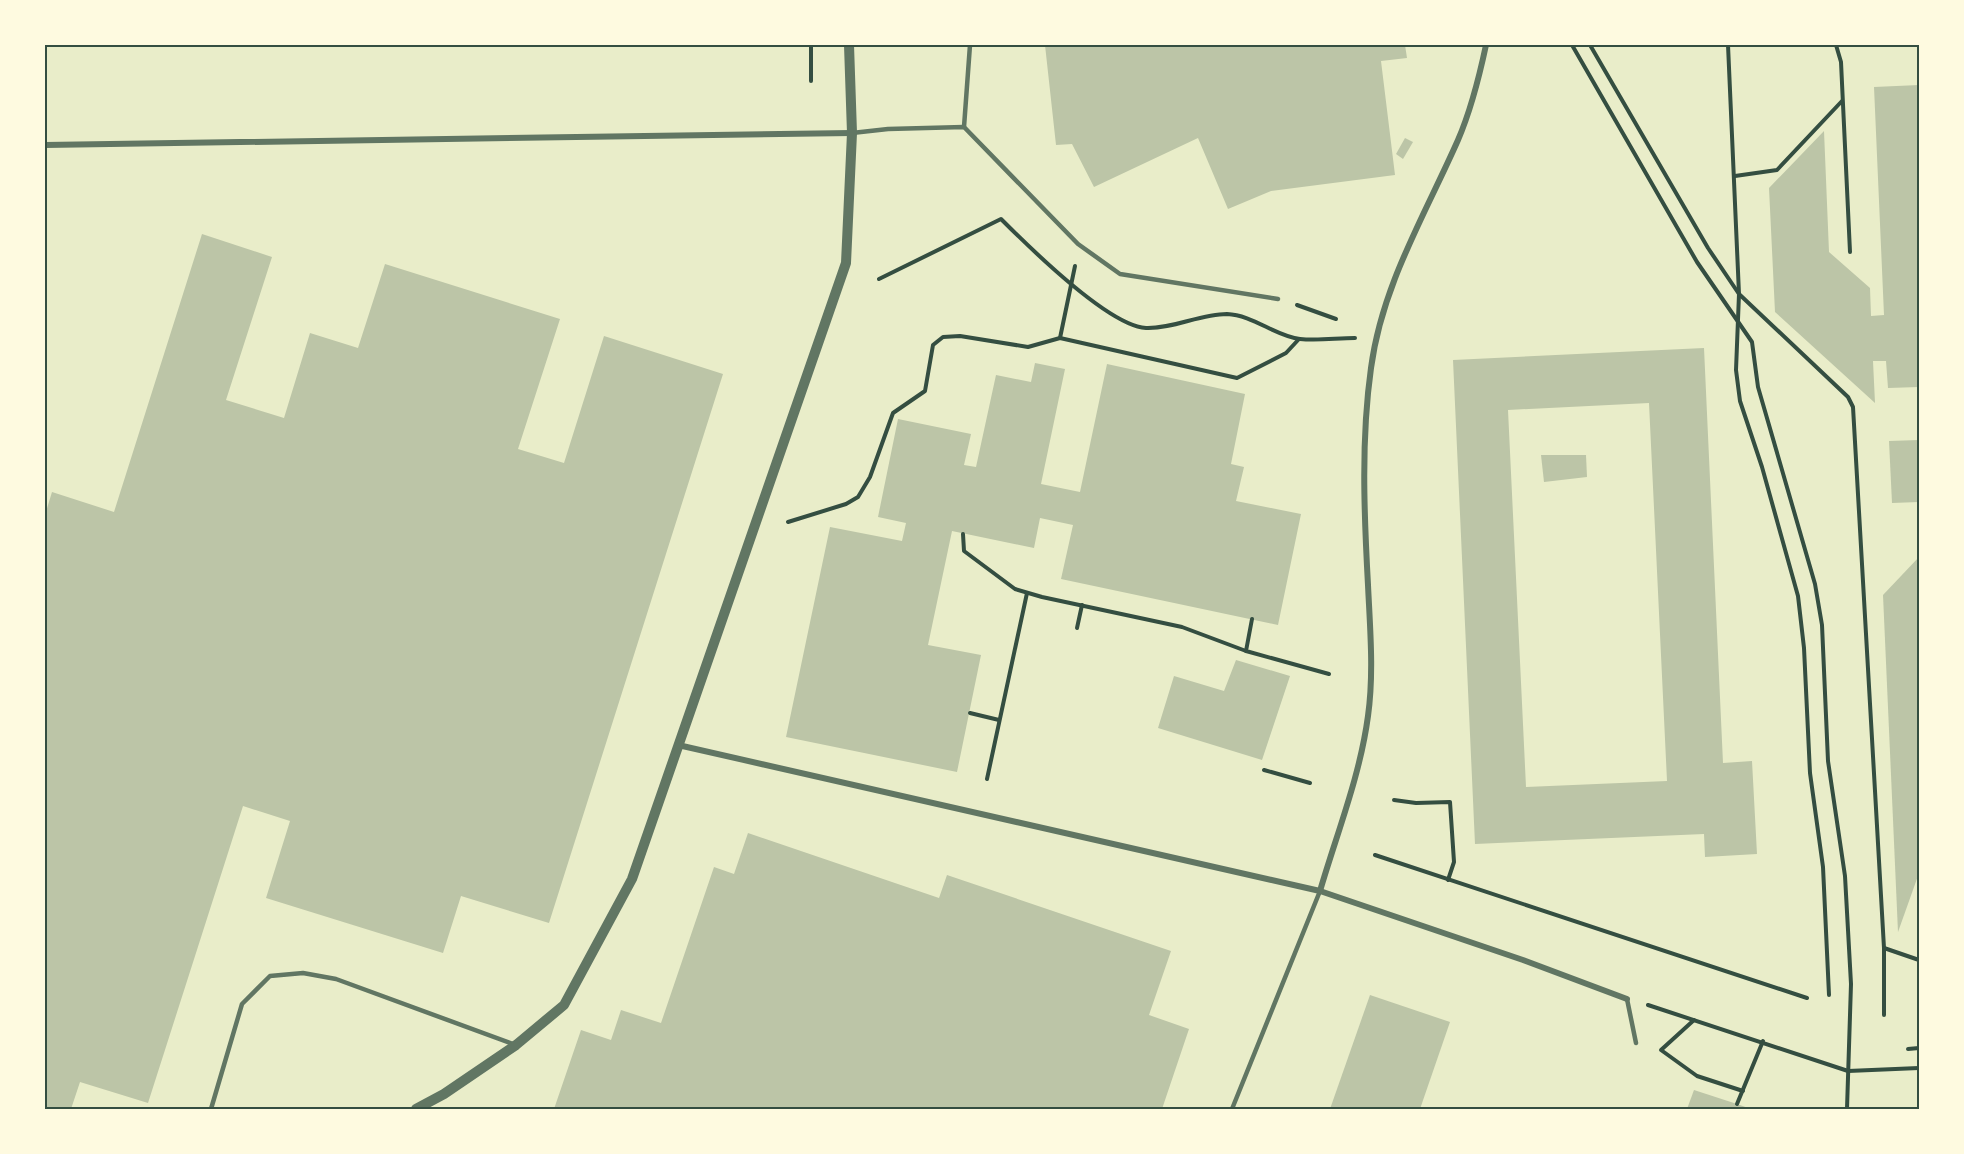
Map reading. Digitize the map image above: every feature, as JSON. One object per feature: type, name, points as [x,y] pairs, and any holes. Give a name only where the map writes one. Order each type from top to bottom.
[{"type":"street","points":[[418,1109],[516,1045],[564,1005],[632,879],[846,263],[852,133],[849,45]]},
{"type":"street","points":[[1320,891],[1353,785],[1368,716],[1371,655],[1365,471],[1368,399],[1374,348],[1387,297],[1403,256],[1458,139],[1478,83],[1486,45]]},
{"type":"street","points":[[45,146],[852,133]]},
{"type":"street","points":[[678,744],[1320,891],[1523,960],[1627,999]]},
{"type":"lane","points":[[964,127],[970,45]]},
{"type":"lane","points":[[852,133],[888,129],[964,127],[1078,244],[1120,274],[1278,298]]},
{"type":"lane","points":[[1232,1109],[1320,891]]},
{"type":"lane","points":[[211,1109],[242,1004],[270,976],[303,974],[336,979],[516,1045]]},
{"type":"lane","points":[[1627,999],[1636,1042]]},
{"type":"path","points":[[811,45],[811,81]]},
{"type":"path","points":[[1572,45],[1696,262],[1752,342],[1758,387],[1820,605],[1828,761],[1845,876],[1851,984],[1848,1109]]},
{"type":"path","points":[[1590,45],[1708,249],[1739,294],[1848,397],[1852,407],[1884,948],[1884,1015]]},
{"type":"path","points":[[1728,45],[1739,294],[1736,370],[1740,401],[1762,467],[1798,596],[1804,648],[1810,773],[1823,867],[1830,995]]},
{"type":"path","points":[[1836,45],[1841,62],[1850,252]]},
{"type":"path","points":[[1735,176],[1777,170],[1842,101]]},
{"type":"path","points":[[879,279],[1001,219]]},
{"type":"path","points":[[1060,338],[1078,244]]},
{"type":"path","points":[[1278,298],[1336,319]]},
{"type":"path","points":[[788,522],[846,504],[858,497],[870,477],[893,413],[925,391],[933,345],[943,337],[960,336],[1028,347],[1060,338],[1237,378],[1286,352],[1299,339]]},
{"type":"path","points":[[963,534],[964,550],[1015,589],[1182,627],[1246,651],[1329,674]]},
{"type":"path","points":[[987,778],[1027,593]]},
{"type":"path","points":[[1077,628],[1082,605]]},
{"type":"path","points":[[1246,651],[1252,619]]},
{"type":"path","points":[[969,713],[999,720]]},
{"type":"path","points":[[1264,770],[1310,783]]},
{"type":"path","points":[[1394,800],[1416,803],[1450,801],[1454,862],[1448,880]]},
{"type":"path","points":[[1375,855],[1807,998]]},
{"type":"path","points":[[1884,948],[1919,960]]},
{"type":"path","points":[[1627,999],[1762,1041],[1848,1071],[1919,1068]]},
{"type":"path","points":[[1694,1020],[1661,1050],[1697,1076],[1743,1091]]},
{"type":"path","points":[[1737,1104],[1762,1041]]},
{"type":"path","points":[[1908,1049],[1918,1048],[1919,1041]]},
{"type":"building","points":[[1045,45],[1405,45],[1407,58],[1381,61],[1395,175],[1271,191],[1228,209],[1198,138],[1094,187],[1072,144],[1056,145]]},
{"type":"building","points":[[1919,85],[1919,387],[1888,388],[1886,361],[1873,361],[1875,403],[1775,312],[1769,188],[1824,131],[1829,252],[1870,288],[1871,316],[1884,315],[1874,87]]},
{"type":"building","points":[[1405,138],[1413,142],[1403,159],[1396,154]]},
{"type":"building","points":[[202,234],[272,257],[226,400],[284,418],[310,333],[358,348],[385,264],[560,319],[518,449],[564,463],[604,336],[723,374],[549,923],[461,896],[443,953],[266,898],[290,821],[243,806],[148,1103],[80,1082],[71,1109],[45,1109],[45,515],[52,492],[114,512]]},
{"type":"building","points":[[1704,348],[1723,763],[1752,761],[1757,854],[1705,857],[1704,834],[1475,844],[1453,360]],"holes":[[[1649,403],[1667,781],[1526,787],[1508,410]]]},
{"type":"building","points":[[1035,363],[1065,369],[1041,484],[1080,492],[1107,364],[1245,394],[1231,464],[1244,467],[1236,501],[1301,514],[1278,625],[1061,579],[1073,525],[1040,518],[1034,548],[952,531],[928,645],[981,655],[957,772],[786,737],[830,527],[902,541],[906,523],[878,517],[898,419],[971,434],[964,465],[976,467],[996,375],[1031,382]]},
{"type":"building","points":[[1919,440],[1919,502],[1892,503],[1889,441]]},
{"type":"building","points":[[1541,455],[1586,455],[1587,477],[1544,482]]},
{"type":"building","points":[[1919,557],[1919,873],[1898,932],[1883,595]]},
{"type":"building","points":[[1236,660],[1290,676],[1262,760],[1158,728],[1174,676],[1224,691]]},
{"type":"building","points":[[748,833],[939,898],[947,875],[1171,951],[1149,1015],[1189,1029],[1162,1109],[554,1109],[581,1030],[611,1040],[621,1010],[661,1023],[714,867],[734,874]]},
{"type":"building","points":[[1370,995],[1450,1022],[1420,1109],[1330,1109]]},
{"type":"building","points":[[1694,1090],[1737,1104],[1751,1109],[1687,1109]]}]
